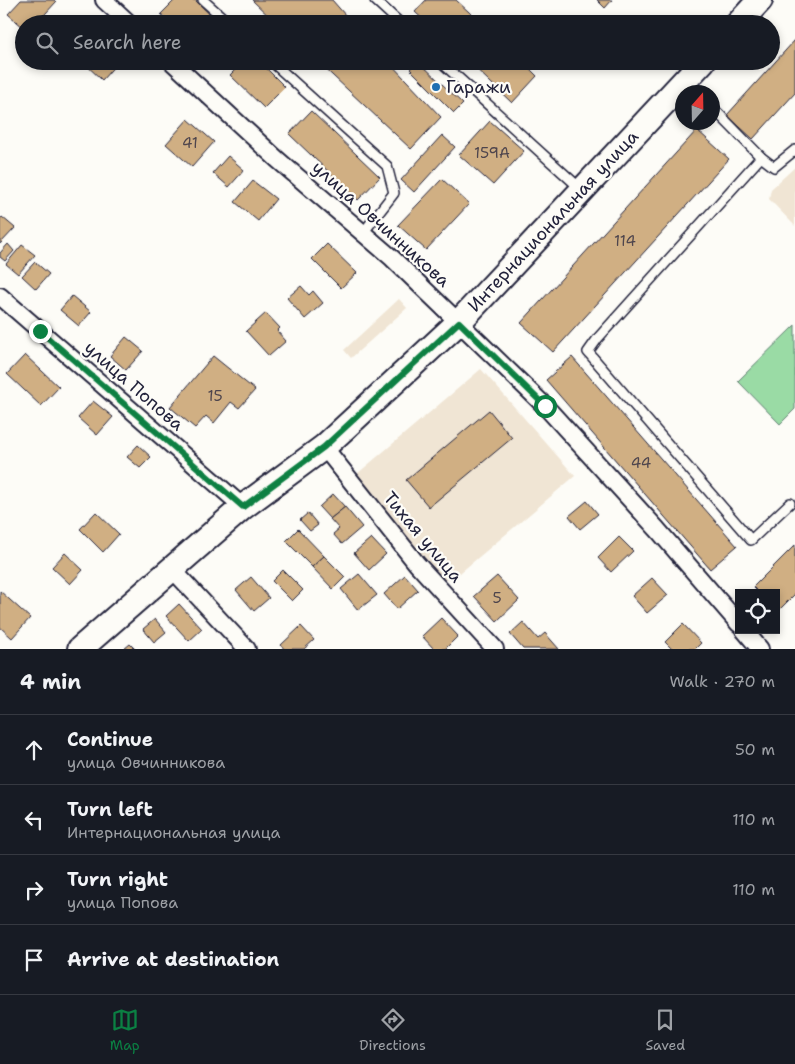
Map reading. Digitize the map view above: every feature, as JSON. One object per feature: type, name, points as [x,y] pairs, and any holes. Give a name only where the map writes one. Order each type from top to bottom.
[{"type":"main road","points":[[746,15],[760,0]]},
{"type":"main road","name":"Интернациональная улица","points":[[692,85],[699,70]]},
{"type":"main road","name":"Интернациональная улица","points":[[80,649],[173,570],[243,507],[324,447],[459,322],[582,190],[675,102]]},
{"type":"street","points":[[104,0],[120,15]]},
{"type":"street","name":"улица Овчинникова","points":[[181,70],[278,160],[363,233],[459,322],[545,406],[658,528],[735,619]]},
{"type":"street","name":"улица Попова","points":[[0,296],[243,507]]},
{"type":"street","name":"Тихая улица","points":[[324,447],[417,564],[495,649]]},
{"type":"street","points":[[173,570],[247,649]]},
{"type":"street","points":[[747,634],[760,649]]},
{"type":"lane","points":[[203,0],[220,15]]},
{"type":"lane","points":[[376,0],[391,15]]},
{"type":"lane","points":[[281,70],[387,166],[394,193],[363,233]]},
{"type":"lane","points":[[450,70],[582,190]]},
{"type":"lane","points":[[720,115],[760,157],[774,166],[795,150]]},
{"type":"lane","points":[[760,157],[598,338],[588,352],[751,540],[790,503]]},
{"type":"shaded area","points":[[795,167],[795,226],[769,199],[771,189]]},
{"type":"shaded area","points":[[399,299],[407,308],[351,358],[344,350]]},
{"type":"shaded area","points":[[481,369],[575,476],[454,578],[443,581],[357,474]]},
{"type":"green space","points":[[795,325],[795,409],[780,424],[738,381]]},
{"type":"building","points":[[21,0],[54,0],[56,2],[44,15],[15,15],[15,20],[8,14]]},
{"type":"building","points":[[175,0],[195,0],[211,15],[162,15]]},
{"type":"building","points":[[252,0],[332,0],[345,15],[268,15]]},
{"type":"building","points":[[426,0],[456,0],[472,15],[418,15],[415,12]]},
{"type":"building","points":[[597,0],[612,0],[605,8]]},
{"type":"building","points":[[795,40],[795,93],[753,139],[727,115],[768,70],[780,70],[780,57]]},
{"type":"building","points":[[91,70],[111,70],[102,80]]},
{"type":"building","points":[[235,70],[268,70],[285,87],[264,108],[230,75]]},
{"type":"building","points":[[327,70],[397,70],[441,117],[411,149]]},
{"type":"building","name":"Гаражи","points":[[411,70],[427,70],[463,104],[454,113]]},
{"type":"building","points":[[477,70],[531,70],[537,76],[512,103]]},
{"type":"building","points":[[311,111],[380,177],[358,200],[289,134]]},
{"type":"building","points":[[188,119],[214,142],[192,167],[166,144]]},
{"type":"building","points":[[490,121],[524,151],[493,185],[459,155]]},
{"type":"building","points":[[697,130],[729,159],[553,352],[521,323]]},
{"type":"building","points":[[442,135],[455,147],[414,192],[401,180]]},
{"type":"building","points":[[228,156],[244,170],[229,187],[213,173]]},
{"type":"building","points":[[442,179],[469,204],[426,250],[398,225]]},
{"type":"building","points":[[253,181],[276,199],[258,221],[235,202]]},
{"type":"building","points":[[2,217],[15,228],[0,244],[0,219]]},
{"type":"building","points":[[8,244],[14,251],[5,261],[0,257],[0,253]]},
{"type":"building","points":[[327,244],[357,273],[341,288],[312,259]]},
{"type":"building","points":[[22,245],[35,255],[18,274],[6,264]]},
{"type":"building","points":[[35,262],[49,274],[36,289],[22,276]]},
{"type":"building","points":[[301,286],[309,295],[313,291],[323,303],[305,319],[287,298]]},
{"type":"building","points":[[72,296],[91,312],[79,326],[60,310]]},
{"type":"building","points":[[266,313],[280,328],[277,331],[286,341],[269,356],[246,331]]},
{"type":"building","points":[[126,337],[143,351],[126,370],[110,356]]},
{"type":"building","points":[[25,355],[59,387],[41,406],[7,374]]},
{"type":"building","points":[[213,356],[255,390],[239,408],[231,402],[214,423],[206,416],[195,428],[170,407]]},
{"type":"building","points":[[572,357],[737,546],[710,569],[546,380]]},
{"type":"building","points":[[93,401],[113,417],[97,435],[78,418]]},
{"type":"building","points":[[489,410],[512,438],[429,507],[406,480]]},
{"type":"building","points":[[138,445],[151,457],[140,468],[127,457]]},
{"type":"building","points":[[333,494],[345,507],[330,519],[319,507]]},
{"type":"building","points":[[587,501],[598,514],[580,529],[569,516]]},
{"type":"building","points":[[345,507],[362,527],[342,544],[333,534],[339,529],[330,519]]},
{"type":"building","points":[[96,512],[119,534],[103,552],[80,529]]},
{"type":"building","points":[[308,513],[318,525],[310,531],[300,520]]},
{"type":"building","points":[[298,529],[324,556],[312,567],[286,541]]},
{"type":"building","points":[[619,537],[633,551],[611,572],[598,558]]},
{"type":"building","points":[[371,538],[386,554],[369,570],[354,553]]},
{"type":"building","points":[[795,545],[795,594],[780,609],[780,589],[755,589],[753,587]]},
{"type":"building","points":[[65,553],[83,570],[70,584],[52,567]]},
{"type":"building","points":[[324,556],[345,577],[333,589],[312,567]]},
{"type":"building","points":[[283,570],[303,590],[292,601],[272,581]]},
{"type":"building","points":[[359,574],[377,595],[358,610],[341,589]]},
{"type":"building","points":[[405,575],[418,590],[397,609],[384,594]]},
{"type":"building","points":[[497,576],[519,600],[497,621],[474,596]]},
{"type":"building","points":[[251,577],[269,598],[254,611],[236,590]]},
{"type":"building","points":[[652,578],[668,595],[647,613],[632,596]]},
{"type":"building","points":[[0,591],[30,618],[12,638],[0,627]]},
{"type":"building","points":[[179,604],[202,629],[189,641],[166,616]]},
{"type":"building","points":[[441,618],[458,636],[445,649],[434,649],[422,636]]},
{"type":"building","points":[[155,619],[166,632],[154,642],[143,629]]},
{"type":"building","points":[[523,622],[538,639],[545,633],[559,649],[523,649],[510,634]]},
{"type":"building","points":[[683,624],[701,643],[695,649],[672,649],[665,642]]},
{"type":"building","points":[[301,626],[314,640],[304,649],[284,649],[281,645]]},
{"type":"building","points":[[130,644],[135,649],[124,649]]},
{"type":"place","name":"Гаражи","points":[[436,87]]},
{"type":"route","points":[[40,331],[243,507],[324,447],[459,322],[545,406]]}]
